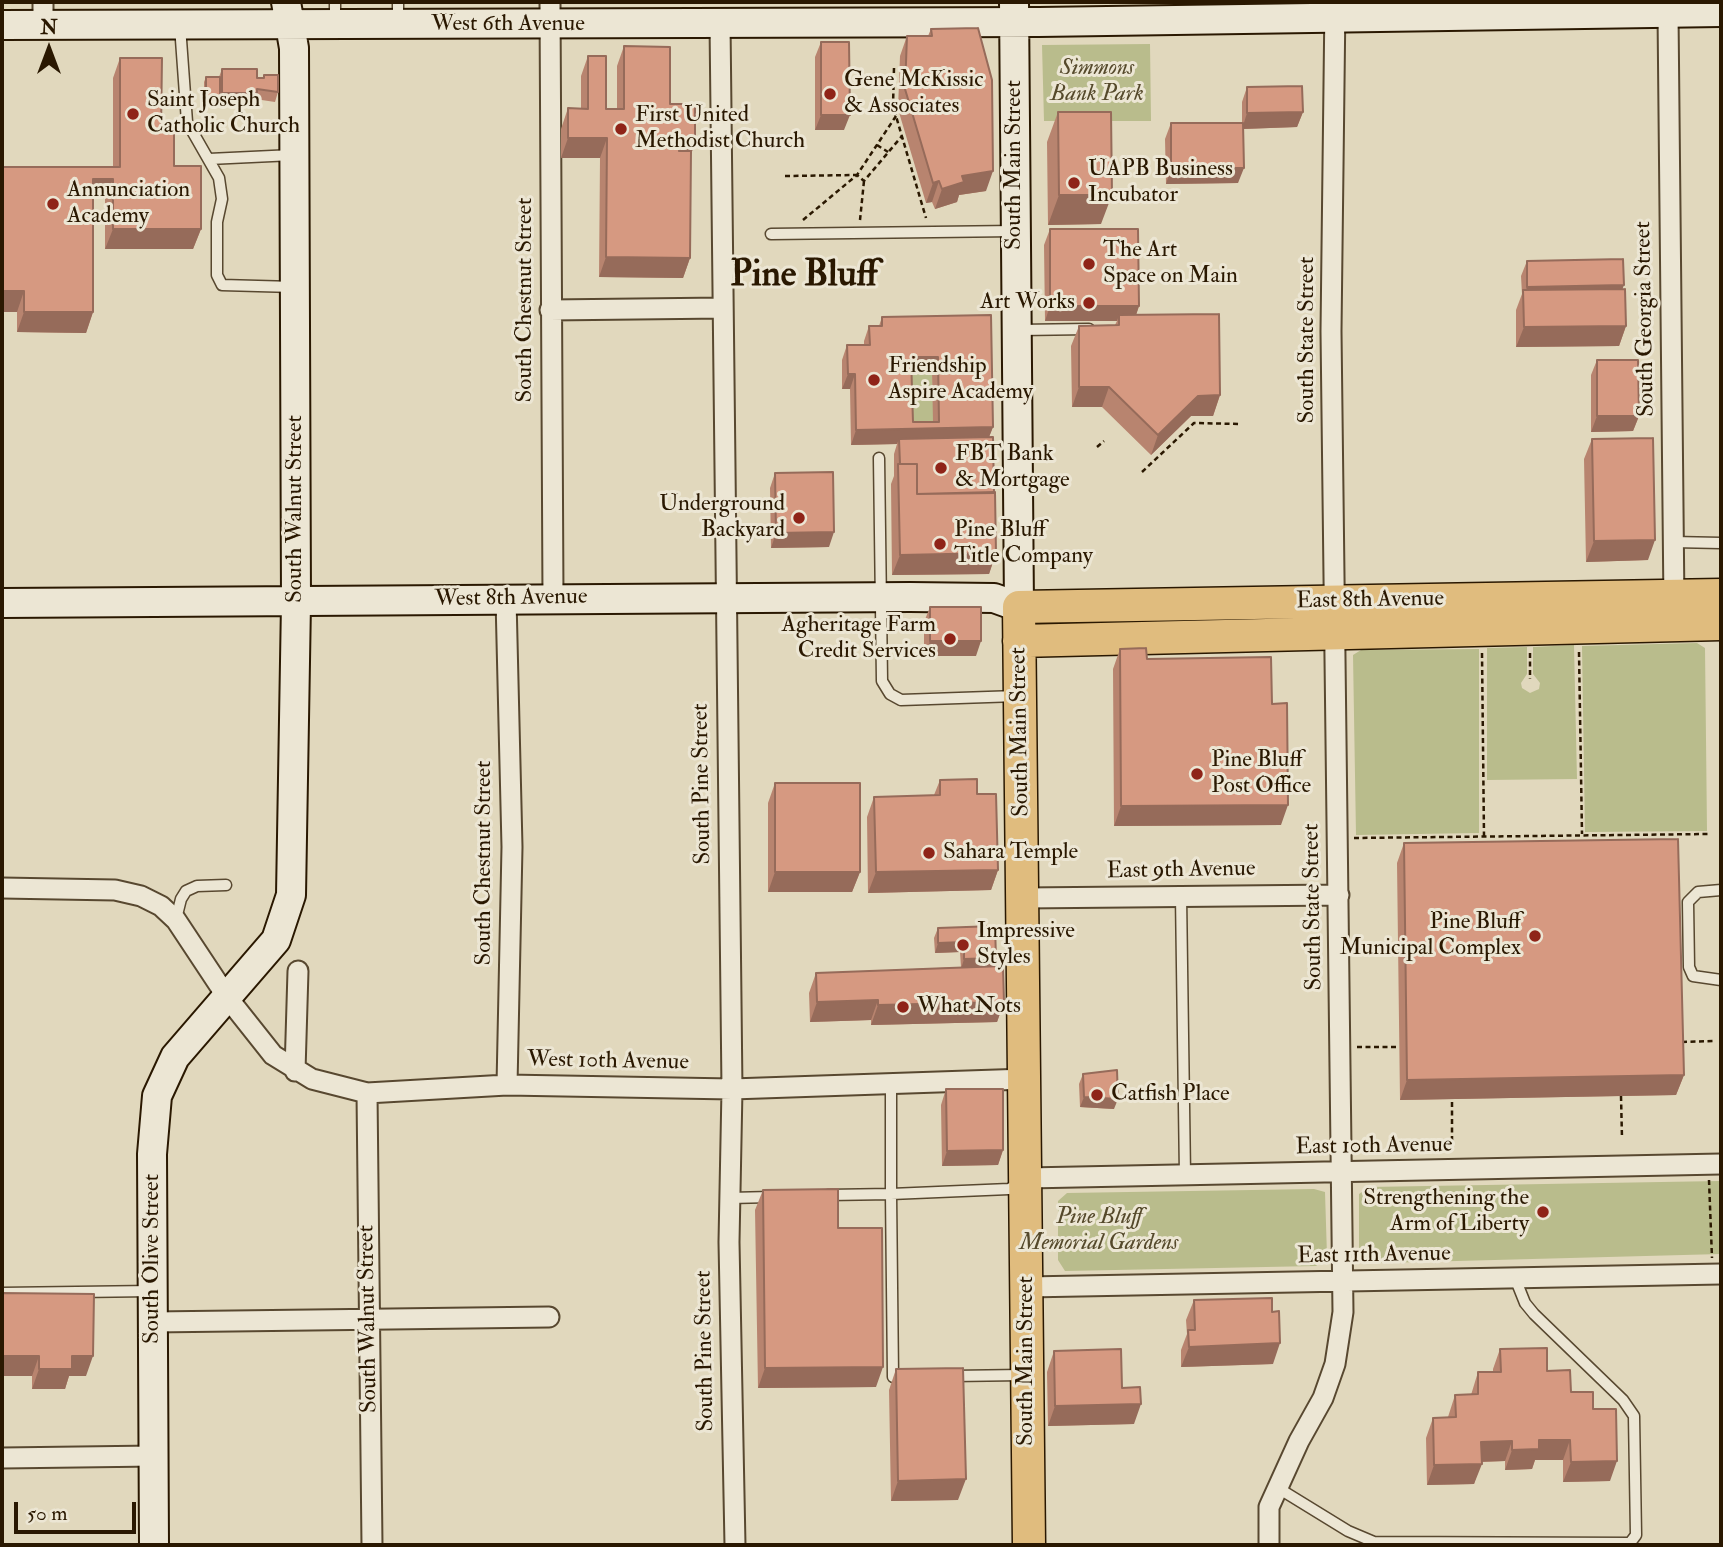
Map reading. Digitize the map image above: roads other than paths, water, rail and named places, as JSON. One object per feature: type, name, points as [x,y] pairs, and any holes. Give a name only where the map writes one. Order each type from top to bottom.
[{"type":"main road","name":"East 8th Avenue","points":[[1674,611],[1721,595]]},
{"type":"main road","name":"East 8th Avenue","points":[[1019,607],[1336,617],[1674,611],[1721,624]]},
{"type":"main road","name":"South Main Street","points":[[1019,607],[1029,1545]]},
{"type":"main road","name":"East 8th Avenue","points":[[1019,641],[1336,617]]},
{"type":"street","name":"West 6th Avenue","points":[[2,25],[43,14],[180,25],[288,13],[550,13],[720,23],[781,12],[1193,15],[1474,8],[1668,13],[1705,8]]},
{"type":"street","name":"South State Street","points":[[1269,1545],[1269,1507],[1298,1441],[1323,1398],[1335,1364],[1343,1312],[1332,341],[1335,10]]},
{"type":"street","name":"South Main Street","points":[[1014,12],[1019,607]]},
{"type":"street","name":"South Walnut Street","points":[[227,997],[276,940],[290,895],[296,603],[295,155],[294,48],[288,13]]},
{"type":"street","name":"South Chestnut Street","points":[[550,13],[554,598]]},
{"type":"street","name":"South Georgia Street","points":[[1668,13],[1674,611]]},
{"type":"street","name":"South Pine Street","points":[[720,23],[735,1545]]},
{"type":"street","points":[[550,310],[723,308]]},
{"type":"street","name":"West 8th Avenue","points":[[2,603],[881,597],[994,598],[1019,607]]},
{"type":"street","name":"South Chestnut Street","points":[[506,599],[512,847],[507,1085]]},
{"type":"street","points":[[2,888],[115,890],[141,896],[161,906],[176,920]]},
{"type":"street","name":"East 9th Avenue","points":[[1023,898],[1339,895]]},
{"type":"street","name":"West 10th Avenue","points":[[176,920],[227,997],[273,1055],[312,1079],[367,1093],[507,1085],[732,1089],[1026,1079]]},
{"type":"street","points":[[295,1071],[298,971]]},
{"type":"street","name":"South Olive Street","points":[[154,1545],[152,1154],[157,1096],[175,1057],[227,997]]},
{"type":"street","name":"South Walnut Street","points":[[367,1093],[367,1317],[371,1377],[372,1545]]},
{"type":"street","name":"East 10th Avenue","points":[[1027,1178],[1343,1171],[1715,1171]]},
{"type":"street","name":"East 11th Avenue","points":[[1027,1287],[1515,1278],[1716,1268]]},
{"type":"street","points":[[153,1322],[367,1317],[549,1317]]},
{"type":"street","points":[[2,1458],[155,1456]]},
{"type":"lane","points":[[180,25],[187,122],[219,177],[222,199],[217,222],[217,275],[222,285],[295,288]]},
{"type":"lane","points":[[209,159],[295,155]]},
{"type":"lane","points":[[771,234],[1016,231]]},
{"type":"lane","points":[[1016,330],[1107,328]]},
{"type":"lane","points":[[879,458],[882,681],[890,694],[901,700],[1020,696]]},
{"type":"lane","points":[[1673,542],[1721,543]]},
{"type":"lane","points":[[176,920],[181,899],[186,891],[197,886],[226,885]]},
{"type":"lane","points":[[1721,890],[1698,892],[1688,902],[1689,967],[1693,976],[1721,980]]},
{"type":"lane","points":[[1181,896],[1185,1175]]},
{"type":"lane","points":[[891,1083],[893,1377],[919,1377]]},
{"type":"lane","points":[[810,1196],[1009,1189],[1027,1178]]},
{"type":"lane","points":[[730,1198],[783,1196]]},
{"type":"lane","points":[[1278,1488],[1348,1531],[1374,1542],[1630,1543],[1636,1535],[1634,1416],[1623,1400],[1529,1308],[1515,1278]]},
{"type":"lane","points":[[2,1293],[153,1291]]},
{"type":"lane","points":[[946,1376],[1026,1375]]},
{"type":"place","name":"Gene McKissic & Associates","points":[[830,94]]},
{"type":"place","name":"Saint Joseph Catholic Church","points":[[133,114]]},
{"type":"place","name":"First United Methodist Church","points":[[621,129]]},
{"type":"place","name":"UAPB Business Incubator","points":[[1074,183]]},
{"type":"place","name":"Annunciation Academy","points":[[53,204]]},
{"type":"place","name":"The Art Space on Main","points":[[1089,264]]},
{"type":"place","name":"Art Works","points":[[1089,303]]},
{"type":"place","name":"Friendship Aspire Academy","points":[[874,380]]},
{"type":"place","name":"FBT Bank & Mortgage","points":[[941,468]]},
{"type":"place","name":"Underground Backyard","points":[[799,518]]},
{"type":"place","name":"Pine Bluff Title Company","points":[[940,544]]},
{"type":"place","name":"Agheritage Farm Credit Services","points":[[950,639]]},
{"type":"place","name":"Pine Bluff Post Office","points":[[1197,774]]},
{"type":"place","name":"Sahara Temple","points":[[929,853]]},
{"type":"place","name":"Pine Bluff Municipal Complex","points":[[1535,936]]},
{"type":"place","name":"Impressive Styles","points":[[963,945]]},
{"type":"place","name":"What Nots","points":[[903,1007]]},
{"type":"place","name":"Catfish Place","points":[[1097,1095]]},
{"type":"place","name":"Strengthening the Arm of Liberty","points":[[1543,1212]]},
{"type":"district","name":"Pine Bluff","points":[[804,277]]},
{"type":"park label","name":"Simmons Bank Park","points":[[1097,82]]},
{"type":"park label","name":"Pine Bluff Memorial Gardens","points":[[1099,1231]]}]
